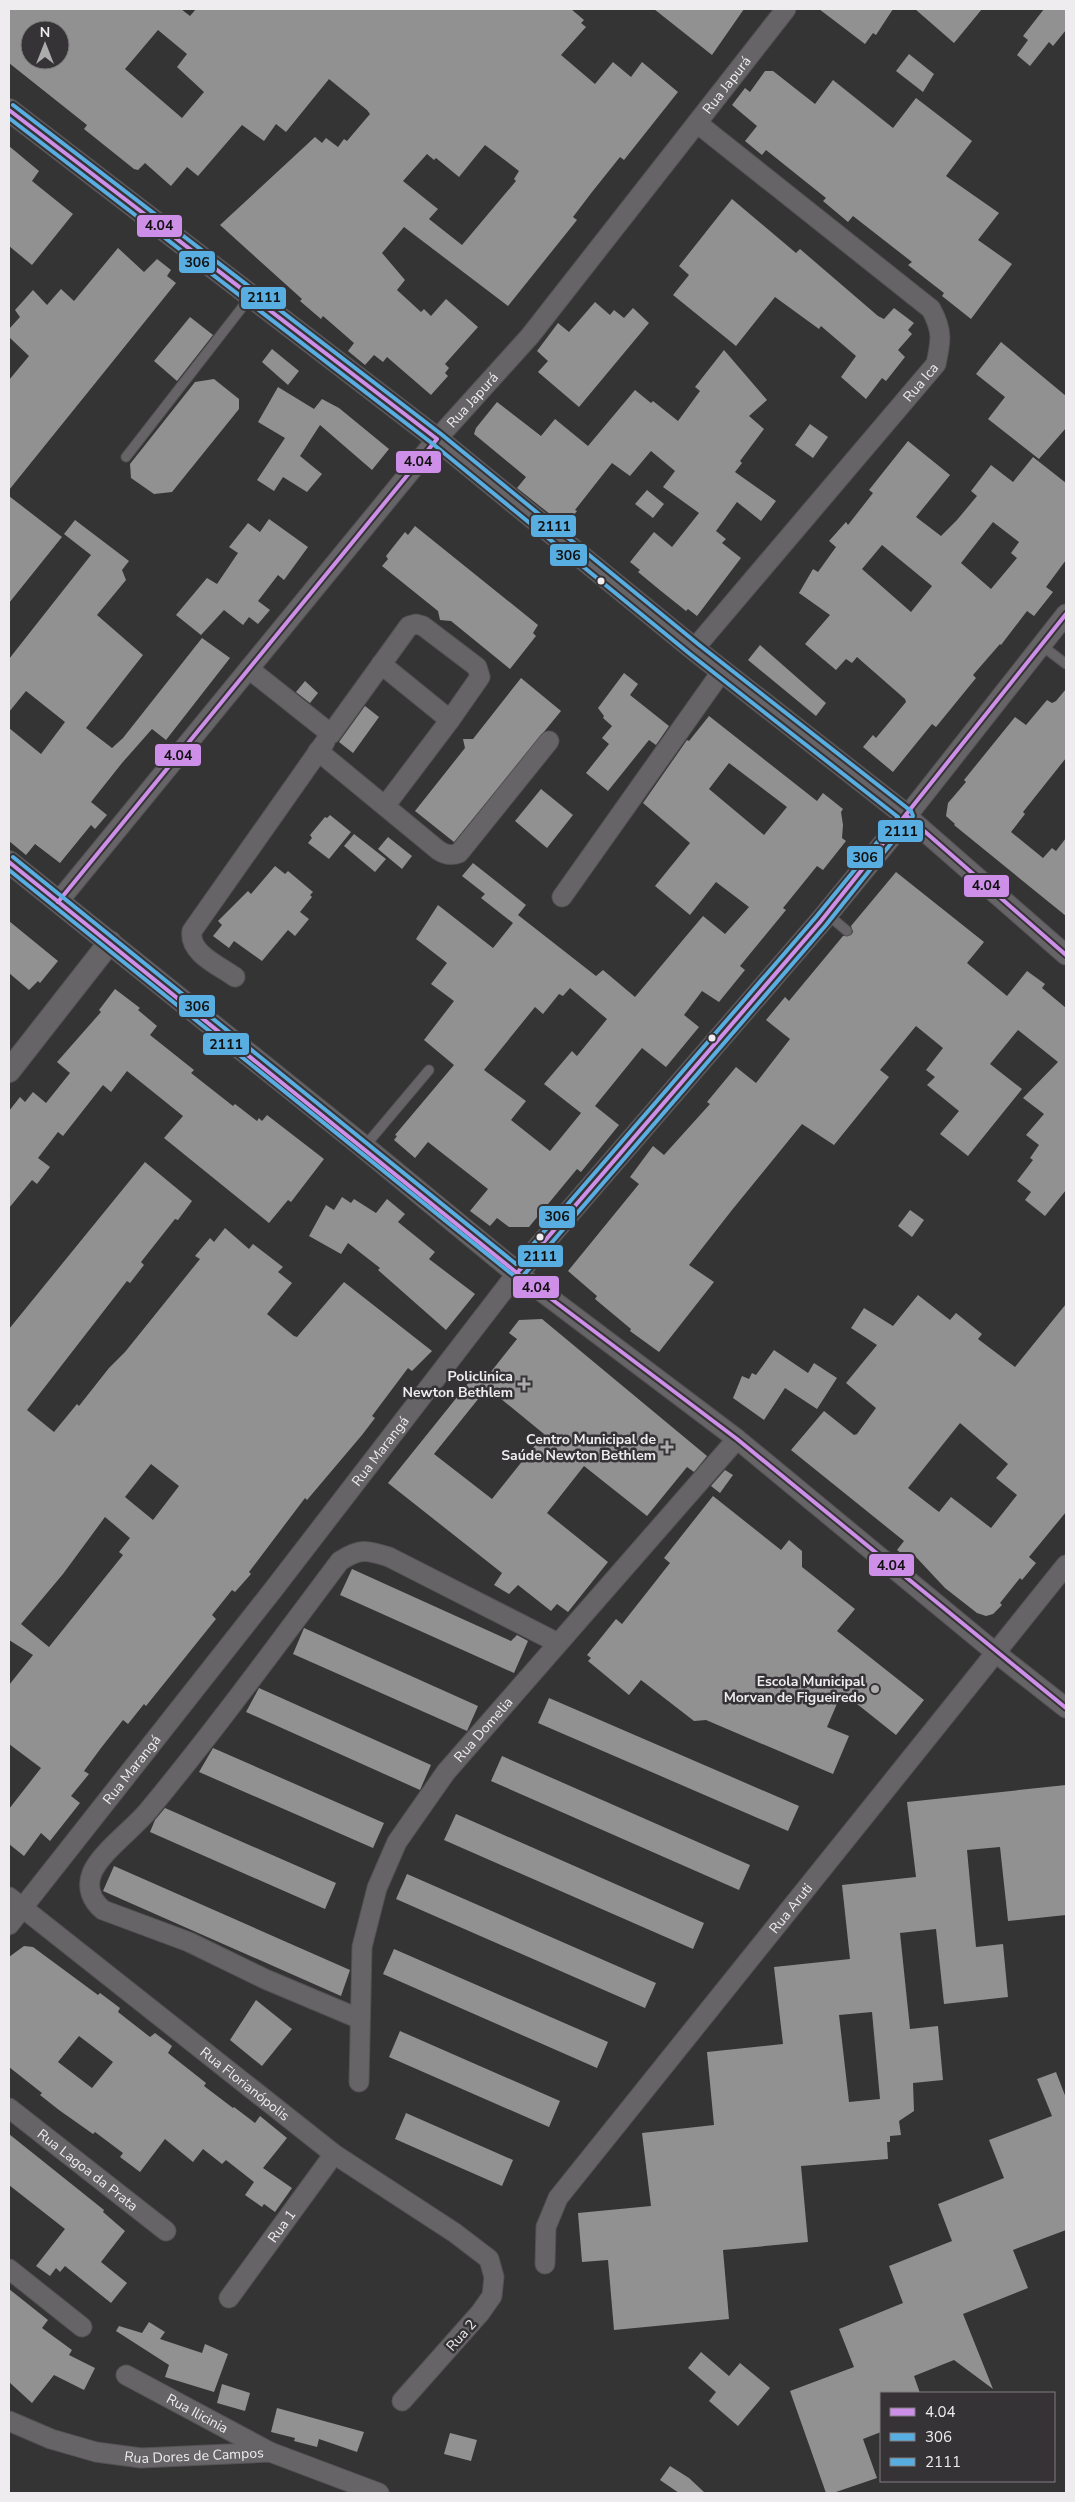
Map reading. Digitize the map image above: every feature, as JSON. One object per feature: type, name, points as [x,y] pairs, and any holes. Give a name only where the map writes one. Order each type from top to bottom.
[{"type":"street","name":"Rua Japurá","points":[[58,902],[437,439],[530,336],[786,9]]},
{"type":"street","points":[[9,110],[437,439],[694,649],[907,816],[1066,955]]},
{"type":"street","name":"Rua Ica","points":[[694,649],[936,364],[941,342],[939,324],[931,309],[697,123]]},
{"type":"street","name":"Rua Marangá","points":[[9,1925],[16,1903],[260,1606],[516,1273],[827,914],[907,816],[1066,614]]},
{"type":"street","points":[[235,977],[196,949],[192,940],[192,931],[381,664],[409,626],[416,624],[423,626],[477,667],[480,677],[450,720],[384,806]]},
{"type":"street","points":[[381,664],[450,720]]},
{"type":"street","points":[[249,669],[331,734]]},
{"type":"street","points":[[562,897],[722,671]]},
{"type":"street","points":[[318,752],[438,850],[448,855],[459,853],[550,741]]},
{"type":"street","points":[[9,862],[364,1146],[516,1273],[737,1439],[996,1654],[1066,1708]]},
{"type":"street","points":[[9,1071],[110,942]]},
{"type":"street","name":"Rua Domelia","points":[[359,2082],[362,1947],[377,1888],[397,1842],[446,1772],[737,1439]]},
{"type":"street","points":[[360,2019],[265,1979],[189,1942],[103,1910],[93,1901],[90,1888],[92,1874],[98,1863],[147,1812],[340,1561],[355,1551],[371,1551],[389,1557],[558,1643]]},
{"type":"street","name":"Rua Aruti","points":[[545,2264],[546,2227],[558,2198],[1066,1565]]},
{"type":"street","name":"Rua Florianópolis","points":[[16,1903],[334,2154],[455,2233],[489,2259]]},
{"type":"street","name":"Rua Lagoa da Prata","points":[[9,2108],[166,2232]]},
{"type":"street","name":"Rua 1","points":[[229,2298],[334,2154]]},
{"type":"street","name":"Rua 2","points":[[402,2401],[480,2313],[492,2296],[494,2277],[489,2259]]},
{"type":"street","points":[[9,2269],[82,2327]]},
{"type":"street","name":"Rua Ilicinia","points":[[126,2375],[270,2452]]},
{"type":"street","name":"Rua Dores de Campos","points":[[9,2420],[51,2439],[96,2452],[142,2458],[270,2452],[380,2493]]},
{"type":"lane","points":[[126,457],[251,296]]},
{"type":"lane","points":[[1041,645],[1066,664]]},
{"type":"lane","points":[[827,914],[847,931]]},
{"type":"lane","points":[[364,1146],[429,1070]]},
{"type":"building","points":[[9,9],[181,9],[190,16],[196,9],[571,9],[584,20],[581,23],[586,27],[561,55],[595,84],[613,62],[631,77],[642,62],[678,92],[624,160],[620,157],[592,192],[573,217],[577,220],[508,306],[404,227],[382,253],[405,280],[397,290],[421,312],[424,309],[431,316],[446,299],[478,327],[445,364],[449,368],[445,373],[448,376],[431,395],[387,357],[383,362],[374,355],[365,365],[348,351],[354,343],[323,316],[321,319],[300,301],[302,299],[220,225],[315,137],[322,143],[326,138],[338,147],[344,139],[347,141],[370,114],[329,79],[286,132],[276,124],[264,141],[242,125],[198,176],[187,167],[171,186],[145,163],[138,170],[134,169],[84,129],[87,125],[9,63]],"holes":[[[158,30],[187,54],[177,67],[204,92],[182,118],[125,69]],[[485,145],[519,171],[514,179],[516,181],[462,245],[429,219],[438,209],[403,181],[427,154],[434,160],[436,158],[459,177]]]},
{"type":"building","points":[[654,9],[744,9],[712,55]]},
{"type":"building","points":[[819,9],[893,9],[876,35],[873,33],[865,44]]},
{"type":"building","points":[[915,9],[982,9],[954,43]]},
{"type":"building","points":[[1044,9],[1066,9],[1066,30],[1053,46],[1049,42],[1030,66],[1017,55],[1028,40],[1023,36]]},
{"type":"building","points":[[909,54],[934,74],[923,92],[896,71]]},
{"type":"building","points":[[765,71],[773,71],[815,104],[833,80],[893,128],[916,98],[972,141],[946,176],[999,213],[978,240],[1012,264],[971,319],[942,296],[944,293],[908,265],[912,262],[853,216],[848,222],[823,201],[826,198],[766,150],[762,155],[745,141],[757,126],[732,105],[745,88],[750,92]]},
{"type":"building","points":[[9,146],[39,171],[32,181],[73,214],[32,265],[9,246]]},
{"type":"building","points":[[732,199],[796,253],[800,249],[878,316],[884,319],[894,308],[914,323],[908,330],[912,334],[898,350],[905,357],[886,381],[882,378],[866,399],[841,377],[856,356],[821,326],[819,329],[775,297],[736,346],[673,295],[689,275],[679,266]]},
{"type":"building","points":[[118,248],[144,272],[157,259],[171,270],[167,276],[176,283],[9,490],[9,380],[29,356],[9,337],[9,329],[20,317],[15,310],[33,290],[47,305],[61,289],[74,301]]},
{"type":"building","points":[[595,302],[610,315],[614,310],[624,318],[633,308],[649,323],[579,407],[538,372],[548,361],[537,351],[558,323],[569,332]]},
{"type":"building","points":[[190,317],[213,335],[177,381],[154,361]]},
{"type":"building","points":[[1001,342],[1066,396],[1066,428],[1039,459],[988,419],[1005,397],[976,374]]},
{"type":"building","points":[[272,349],[299,371],[288,385],[262,362]]},
{"type":"building","points":[[724,350],[767,400],[749,416],[764,429],[740,461],[742,463],[735,472],[776,501],[761,521],[737,502],[716,531],[726,539],[722,543],[741,558],[697,616],[688,609],[686,611],[661,591],[638,572],[640,570],[630,562],[654,532],[672,547],[699,513],[663,487],[675,471],[651,451],[630,476],[612,463],[575,510],[577,511],[565,526],[517,488],[526,477],[474,434],[476,428],[497,402],[541,436],[555,419],[588,446],[635,390],[651,403],[653,401],[678,421],[700,391],[695,387]]},
{"type":"building","points":[[214,379],[239,399],[239,409],[172,492],[154,494],[131,478],[130,464],[195,382]]},
{"type":"building","points":[[278,387],[314,409],[322,399],[339,408],[389,449],[372,470],[320,425],[300,456],[322,474],[307,492],[283,477],[274,491],[257,480],[285,438],[258,422]]},
{"type":"building","points":[[810,424],[828,437],[813,458],[795,445]]},
{"type":"building","points":[[908,441],[950,475],[916,517],[941,536],[977,496],[971,491],[991,465],[1013,482],[1033,457],[1066,483],[1066,560],[1046,587],[1053,592],[1034,616],[1027,611],[1001,645],[973,675],[976,678],[936,727],[932,724],[893,772],[863,747],[873,735],[876,738],[906,702],[905,699],[857,657],[852,663],[846,659],[836,670],[805,644],[830,615],[799,593],[813,569],[818,572],[836,547],[829,541],[846,522],[848,525],[873,493],[869,490]],"holes":[[[993,522],[1019,542],[1011,553],[1017,558],[991,589],[961,563]],[[882,545],[932,586],[911,612],[862,569]]]},
{"type":"building","points":[[647,490],[664,504],[653,518],[635,504]]},
{"type":"building","points":[[9,496],[62,537],[9,603]]},
{"type":"building","points":[[269,519],[308,547],[284,580],[278,575],[258,601],[270,610],[258,624],[249,617],[243,625],[224,610],[201,635],[176,615],[207,578],[217,584],[238,553],[229,547],[248,523],[260,532]]},
{"type":"building","points":[[75,520],[129,561],[122,570],[126,580],[97,615],[143,655],[86,728],[112,748],[123,738],[202,638],[230,658],[166,740],[152,729],[122,763],[91,802],[107,815],[95,829],[91,825],[60,863],[35,844],[26,855],[9,841],[9,728],[41,754],[65,722],[26,691],[9,712],[9,659],[91,555],[64,534]]},
{"type":"building","points":[[415,526],[538,625],[533,633],[536,636],[510,669],[451,621],[440,620],[438,611],[382,566],[388,559],[386,556],[405,532],[408,535]]},
{"type":"building","points":[[760,645],[826,703],[816,716],[748,660]]},
{"type":"building","points":[[624,673],[638,684],[630,695],[669,726],[656,745],[649,740],[608,791],[586,773],[609,744],[602,738],[612,726],[603,718],[604,716],[598,708]]},
{"type":"building","points":[[521,678],[561,711],[454,842],[415,811],[465,748],[463,739],[473,739]]},
{"type":"building","points":[[305,681],[318,693],[310,703],[296,692]]},
{"type":"building","points":[[1066,689],[1066,758],[1023,812],[1025,814],[1011,832],[1043,858],[1052,848],[1056,851],[1066,838],[1066,916],[954,825],[946,816],[948,803],[966,782],[964,780],[1015,717],[1026,725],[1047,700],[1052,703],[1056,701]]},
{"type":"building","points":[[365,706],[379,717],[353,753],[339,742]]},
{"type":"building","points":[[709,716],[817,801],[823,793],[843,809],[841,812],[842,838],[846,841],[823,870],[817,866],[783,908],[786,910],[740,966],[745,970],[719,1002],[702,991],[684,1015],[699,1027],[666,1067],[642,1048],[595,1106],[619,1125],[581,1172],[577,1169],[529,1227],[509,1227],[497,1218],[490,1226],[470,1211],[488,1189],[428,1142],[415,1158],[394,1140],[397,1136],[395,1135],[454,1065],[424,1040],[454,1001],[431,984],[447,963],[416,939],[438,905],[493,948],[513,923],[481,898],[485,894],[462,876],[473,863],[526,905],[518,915],[596,976],[603,970],[635,997],[703,916],[725,934],[749,907],[716,882],[690,915],[655,886],[690,843],[643,803],[687,740],[689,741]],"holes":[[[729,763],[787,807],[764,835],[709,789]],[[570,988],[607,1019],[577,1056],[572,1051],[544,1084],[581,1113],[550,1151],[511,1120],[526,1101],[484,1070],[535,1007],[543,1014],[559,994],[563,996]]]},
{"type":"building","points":[[541,789],[573,815],[547,848],[515,821]]},
{"type":"building","points":[[330,815],[351,832],[329,859],[308,843],[312,838],[310,835],[325,817],[327,818]]},
{"type":"building","points":[[354,834],[386,859],[375,872],[344,846]]},
{"type":"building","points":[[388,837],[412,856],[402,869],[378,849]]},
{"type":"building","points":[[275,866],[285,874],[288,871],[313,892],[310,895],[312,897],[300,912],[309,919],[295,936],[288,930],[262,961],[234,941],[229,948],[213,936],[222,925],[218,921],[248,891],[251,894]]},
{"type":"building","points":[[896,872],[984,942],[967,963],[1007,996],[1027,971],[1045,984],[1042,988],[1066,1008],[1066,1190],[1045,1216],[1025,1200],[1031,1192],[1017,1181],[1033,1160],[1030,1158],[1039,1145],[1026,1135],[1044,1114],[1023,1098],[1058,1062],[1018,1030],[990,1064],[1022,1089],[968,1156],[940,1134],[959,1111],[927,1085],[935,1077],[926,1070],[943,1048],[916,1026],[880,1070],[889,1077],[834,1145],[802,1124],[732,1210],[689,1265],[714,1282],[659,1352],[630,1331],[631,1329],[595,1299],[597,1296],[568,1271],[639,1184],[630,1177],[653,1146],[664,1155],[710,1104],[707,1102],[736,1067],[756,1083],[790,1039],[766,1020],[785,997],[789,1001],[843,936],[851,935],[853,932],[851,926]]},
{"type":"building","points":[[9,921],[58,961],[40,983],[38,981],[29,990],[9,973]]},
{"type":"building","points":[[115,989],[140,1008],[138,1010],[157,1026],[150,1035],[194,1070],[191,1073],[233,1106],[235,1104],[257,1121],[259,1118],[262,1121],[267,1115],[324,1159],[291,1202],[288,1200],[269,1223],[164,1138],[183,1116],[127,1071],[111,1092],[103,1085],[63,1136],[58,1132],[38,1158],[50,1167],[37,1184],[32,1180],[9,1208],[9,1111],[20,1097],[25,1102],[33,1092],[46,1103],[70,1073],[57,1062],[101,1012],[99,1010]]},
{"type":"building","points":[[145,1162],[192,1201],[141,1262],[144,1265],[130,1283],[127,1281],[27,1410],[54,1432],[125,1352],[200,1259],[195,1256],[210,1238],[214,1242],[225,1228],[249,1249],[253,1244],[283,1267],[278,1272],[292,1283],[267,1314],[294,1336],[297,1337],[344,1282],[432,1351],[412,1371],[408,1368],[372,1416],[375,1418],[362,1435],[307,1500],[305,1498],[249,1572],[251,1574],[235,1592],[232,1590],[212,1615],[216,1619],[146,1706],[144,1704],[128,1724],[123,1720],[101,1748],[84,1771],[89,1774],[71,1796],[80,1803],[50,1841],[41,1833],[24,1856],[9,1844],[9,1809],[41,1768],[9,1744],[9,1685],[33,1655],[9,1640],[9,1329]],"holes":[[[151,1464],[179,1486],[153,1520],[125,1497]],[[105,1517],[130,1538],[119,1552],[123,1555],[49,1647],[21,1624],[63,1574]]]},
{"type":"building","points":[[342,1197],[351,1203],[354,1199],[376,1213],[387,1199],[405,1214],[398,1222],[435,1252],[429,1259],[475,1294],[446,1330],[378,1270],[380,1268],[348,1243],[341,1254],[309,1236],[326,1205],[334,1210]]},
{"type":"building","points":[[910,1210],[924,1220],[912,1237],[898,1226]]},
{"type":"building","points":[[918,1295],[950,1320],[956,1313],[982,1334],[978,1339],[1015,1367],[1066,1304],[1066,1512],[1029,1557],[1036,1563],[1022,1580],[1020,1578],[1000,1603],[1002,1605],[993,1614],[986,1616],[977,1613],[945,1588],[915,1556],[911,1561],[897,1550],[904,1541],[791,1450],[824,1411],[854,1435],[857,1434],[876,1408],[846,1383],[877,1345],[851,1328],[864,1308],[893,1326]],"holes":[[[960,1423],[1008,1464],[996,1478],[1017,1495],[991,1528],[951,1497],[939,1512],[908,1488]]]},
{"type":"building","points":[[542,1319],[707,1456],[694,1472],[687,1467],[647,1516],[584,1466],[547,1513],[608,1562],[568,1612],[557,1604],[551,1611],[518,1585],[509,1594],[494,1585],[502,1573],[388,1483],[474,1376],[482,1383],[517,1339],[509,1333],[519,1320]],"holes":[[[484,1385],[544,1434],[492,1499],[434,1454],[487,1388]]]},
{"type":"building","points":[[774,1350],[808,1373],[814,1363],[837,1378],[817,1409],[785,1388],[764,1420],[733,1398],[742,1376],[749,1379],[752,1373],[756,1375]]},
{"type":"building","points":[[725,1470],[733,1475],[720,1493],[711,1486]]},
{"type":"building","points":[[713,1496],[781,1550],[789,1540],[802,1551],[802,1567],[855,1609],[837,1631],[924,1700],[896,1735],[842,1692],[827,1727],[849,1736],[833,1774],[706,1720],[694,1721],[641,1680],[629,1695],[588,1661],[591,1658],[587,1655],[616,1619],[622,1624],[670,1563],[664,1558]]},
{"type":"building","points":[[352,1569],[511,1641],[517,1635],[528,1641],[514,1673],[340,1595]]},
{"type":"building","points":[[304,1628],[478,1706],[467,1731],[293,1654]]},
{"type":"building","points":[[259,1688],[431,1765],[420,1790],[246,1712]]},
{"type":"building","points":[[549,1698],[799,1806],[788,1831],[538,1723]]},
{"type":"building","points":[[213,1748],[384,1823],[373,1848],[199,1772]]},
{"type":"building","points":[[502,1756],[750,1865],[739,1890],[491,1781]]},
{"type":"building","points":[[1066,1785],[1066,1915],[1008,1921],[1000,1847],[967,1850],[976,1947],[1003,1944],[1008,1997],[944,2004],[936,1929],[900,1933],[910,2029],[938,2026],[943,2080],[913,2083],[914,2111],[899,2121],[901,2135],[890,2136],[890,2142],[887,2142],[888,2159],[801,2166],[808,2242],[723,2250],[729,2319],[614,2330],[608,2260],[582,2262],[578,2213],[651,2206],[642,2133],[714,2125],[707,2052],[783,2044],[774,1967],[850,1959],[842,1885],[916,1877],[907,1802]],"holes":[[[872,2012],[880,2099],[849,2102],[839,2015]]]},
{"type":"building","points":[[165,1808],[336,1883],[325,1909],[150,1832],[155,1820]]},
{"type":"building","points":[[456,1814],[704,1923],[693,1949],[444,1840]]},
{"type":"building","points":[[114,1866],[350,1970],[341,1996],[103,1891]]},
{"type":"building","points":[[407,1874],[656,1983],[645,2008],[396,1899]]},
{"type":"building","points":[[24,1946],[33,1947],[98,1995],[100,1993],[120,2008],[118,2012],[150,2037],[155,2033],[172,2046],[168,2053],[206,2083],[204,2086],[233,2108],[255,2123],[260,2116],[287,2138],[263,2168],[292,2188],[275,2212],[264,2204],[262,2207],[245,2195],[254,2182],[226,2160],[222,2164],[203,2149],[193,2162],[165,2139],[140,2172],[120,2157],[123,2153],[95,2132],[93,2134],[59,2110],[40,2095],[42,2093],[9,2067],[9,1957]],"holes":[[[79,2036],[113,2062],[92,2088],[58,2062]]]},
{"type":"building","points":[[394,1949],[608,2042],[597,2068],[383,1974]]},
{"type":"building","points":[[256,2000],[292,2029],[262,2066],[230,2040]]},
{"type":"building","points":[[400,2031],[560,2101],[549,2127],[389,2057]]},
{"type":"building","points":[[1056,2072],[1066,2098],[1066,2230],[1013,2250],[1028,2288],[963,2314],[993,2389],[954,2360],[914,2376],[920,2392],[880,2392],[880,2432],[863,2439],[877,2478],[833,2493],[826,2493],[790,2391],[854,2367],[839,2329],[903,2303],[889,2266],[952,2241],[938,2204],[1004,2178],[989,2140],[1052,2116],[1037,2079]]},
{"type":"building","points":[[406,2113],[513,2160],[502,2186],[395,2139]]},
{"type":"building","points":[[9,2134],[104,2210],[103,2212],[125,2231],[101,2262],[127,2283],[111,2303],[65,2266],[60,2272],[56,2268],[50,2276],[36,2266],[65,2229],[9,2185]]},
{"type":"building","points":[[9,2289],[48,2320],[42,2328],[72,2350],[69,2355],[95,2368],[84,2390],[54,2375],[32,2403],[9,2382]]},
{"type":"building","points":[[149,2322],[165,2332],[160,2339],[202,2353],[205,2344],[228,2354],[214,2392],[165,2377],[169,2365],[116,2331],[119,2326],[142,2333]]},
{"type":"building","points":[[701,2352],[729,2376],[740,2363],[770,2388],[738,2426],[709,2401],[716,2392],[688,2368]]},
{"type":"building","points":[[222,2384],[250,2393],[245,2411],[217,2403]]},
{"type":"building","points":[[277,2408],[364,2432],[357,2452],[319,2439],[317,2447],[294,2441],[295,2438],[271,2432]]},
{"type":"building","points":[[450,2433],[477,2440],[471,2461],[444,2454]]},
{"type":"building","points":[[670,2466],[689,2478],[705,2493],[679,2493],[660,2480]]},
{"type":"transit line","name":"2111","points":[[9,870],[518,1279],[522,1277],[826,925],[913,816],[911,811],[698,644],[441,434],[13,105]]},
{"type":"transit line","name":"4.04","points":[[9,110],[437,439],[58,902]]},
{"type":"transit line","name":"306","points":[[9,118],[433,444],[690,654],[898,817],[816,917],[516,1264],[13,857]]},
{"type":"transit line","name":"4.04","points":[[517,1273],[821,921],[1066,614]]},
{"type":"transit line","name":"4.04","points":[[907,816],[1066,955]]},
{"type":"transit line","name":"4.04","points":[[9,862],[517,1273],[737,1439],[1066,1708]]},
{"type":"place","name":"Policlinica Newton Bethlem","points":[[524,1384]]},
{"type":"place","name":"Centro Municipal de Saúde Newton Bethlem","points":[[667,1447]]},
{"type":"place","name":"Escola Municipal Morvan de Figueiredo","points":[[875,1689]]}]
